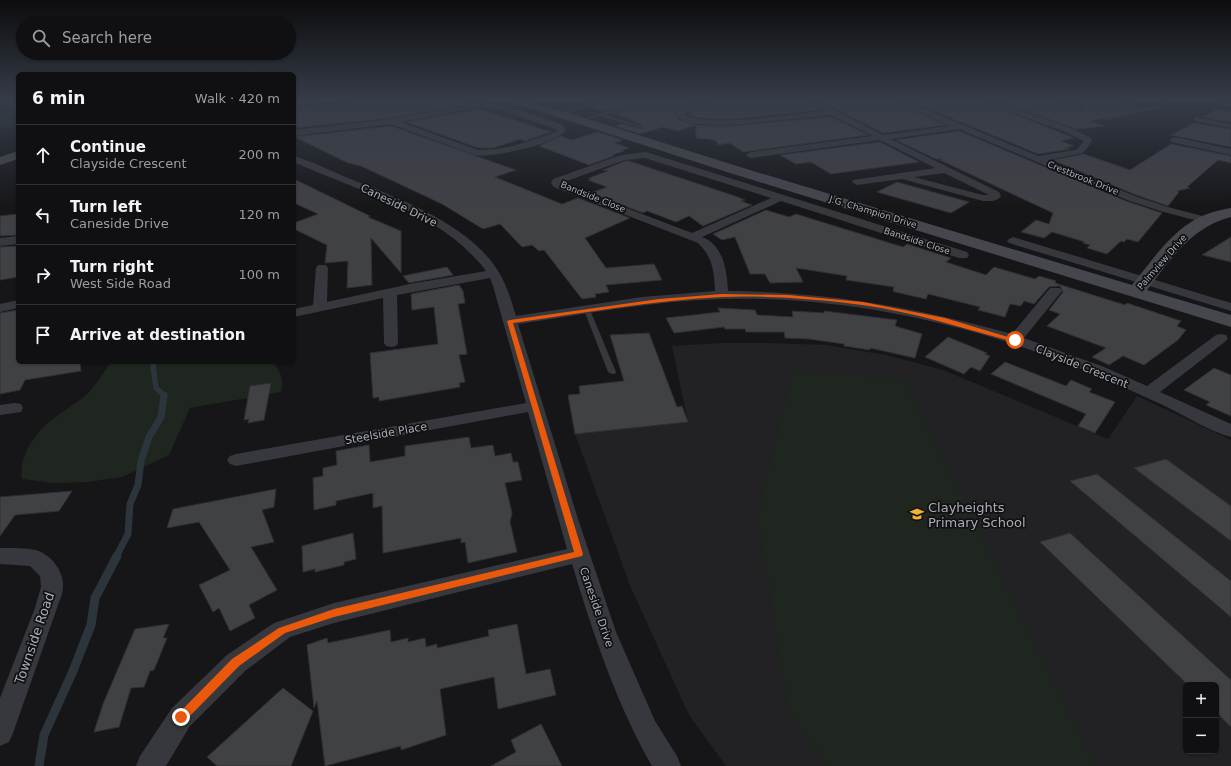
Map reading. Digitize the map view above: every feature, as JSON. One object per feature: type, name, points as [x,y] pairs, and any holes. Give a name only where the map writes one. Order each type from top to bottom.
[{"type":"main road","name":"J.G. Champion Drive","points":[[630,136],[732,169],[1140,286],[1231,320]]},
{"type":"main road","points":[[0,161],[16,156]]},
{"type":"main road","name":"Palmview Drive","points":[[1140,286],[1184,236],[1195,226],[1206,220],[1231,212]]},
{"type":"street","points":[[431,136],[483,154],[504,150],[554,136]]},
{"type":"street","points":[[879,136],[995,194],[996,196],[992,198],[983,198],[899,176]]},
{"type":"street","points":[[751,155],[899,136]]},
{"type":"street","name":"Crestbrook Drive","points":[[981,136],[1145,203],[1206,220]]},
{"type":"street","points":[[1036,159],[1082,150],[1088,141],[1087,138],[1082,136]]},
{"type":"street","points":[[1174,140],[1231,152]]},
{"type":"street","name":"Bandside Close","points":[[722,295],[718,260],[710,247],[693,236],[558,185],[557,181],[624,157],[646,155],[963,255]]},
{"type":"street","name":"Caneside Drive","points":[[298,165],[406,206],[438,223],[470,246],[488,266],[493,274],[500,286],[579,554],[604,632],[646,730],[668,766]]},
{"type":"street","points":[[857,182],[945,170]]},
{"type":"street","points":[[693,236],[781,197]]},
{"type":"street","points":[[0,242],[16,240]]},
{"type":"street","name":"J.G. Champion Drive","points":[[1013,241],[1140,286],[1231,307]]},
{"type":"street","points":[[320,308],[322,268]]},
{"type":"street","points":[[296,313],[390,292],[493,274]]},
{"type":"street","points":[[1015,340],[1055,291]]},
{"type":"street","points":[[390,292],[392,344]]},
{"type":"street","name":"Clayside Crescent","points":[[510,321],[659,300],[722,295],[788,297],[863,303],[945,320],[1015,340],[1098,370],[1231,431]]},
{"type":"street","points":[[0,308],[16,304]]},
{"type":"street","points":[[1148,393],[1221,338]]},
{"type":"street","name":"Steelside Place","points":[[236,460],[535,406]]},
{"type":"street","points":[[150,766],[181,717],[236,663],[282,630],[334,613],[579,554]]},
{"type":"street","name":"Townside Road","points":[[0,556],[15,556],[36,559],[50,573],[52,587],[43,616],[0,733]]},
{"type":"lane","points":[[587,310],[612,372]]},
{"type":"shaded area","name":"Clayheights Primary School","points":[[721,343],[769,343],[826,345],[886,355],[943,370],[1108,439],[1137,396],[1231,440],[1231,766],[726,766],[689,715],[631,588],[575,434],[688,422],[672,346]]},
{"type":"shaded area","points":[[110,364],[274,364],[281,376],[282,387],[281,392],[190,408],[169,455],[122,477],[88,482],[54,483],[22,479],[23,463],[32,441],[52,419],[85,396],[96,384]]},
{"type":"shaded area","points":[[792,372],[903,378],[1095,766],[827,766],[788,709],[758,516]]},
{"type":"building","points":[[419,136],[516,170],[495,177],[562,204],[578,198],[630,218],[585,238],[606,268],[654,264],[662,280],[606,285],[609,292],[595,294],[596,297],[582,299],[544,250],[539,251],[532,245],[522,247],[500,224],[483,229],[442,204],[361,166],[348,163],[296,137]]},
{"type":"building","points":[[445,136],[540,136],[525,141],[521,139],[493,148],[478,148]]},
{"type":"building","points":[[561,136],[571,140],[585,136],[610,136],[623,140],[614,143],[629,148],[612,155],[614,156],[589,165],[539,146]]},
{"type":"building","points":[[696,136],[863,136],[743,152],[730,143],[718,145],[716,141],[696,138]]},
{"type":"building","points":[[926,136],[970,136],[1126,201],[1162,213],[1138,242],[1127,239],[1124,242],[1121,241],[1107,254],[1087,248],[1090,245],[1083,243],[1085,242],[1052,232],[1044,238],[1021,232],[1036,220],[1049,224],[1053,213],[940,160],[942,159],[936,159],[896,140]]},
{"type":"building","points":[[994,136],[1068,136],[1074,138],[1061,141],[1074,146],[1065,148],[1070,149],[1038,154]]},
{"type":"building","points":[[1175,136],[1231,136],[1231,147]]},
{"type":"building","points":[[880,142],[919,162],[831,174],[811,162],[796,164],[780,155]]},
{"type":"building","points":[[1171,144],[1231,156],[1231,163],[1218,160],[1187,187],[1190,188],[1177,191],[1179,192],[1168,206],[1136,195],[1053,160],[1084,154],[1130,170]]},
{"type":"building","points":[[625,161],[629,161],[735,196],[745,200],[741,201],[752,205],[703,226],[689,216],[676,222],[647,211],[643,213],[591,193],[607,187],[588,180],[591,179],[589,178],[608,171],[603,170]]},
{"type":"building","points":[[296,180],[370,216],[368,217],[401,231],[401,273],[371,238],[372,285],[347,288],[348,261],[325,263],[327,245],[296,230],[296,222],[318,214],[296,204]]},
{"type":"building","points":[[897,182],[969,202],[951,213],[877,192]]},
{"type":"building","points":[[766,210],[789,217],[796,214],[903,247],[907,244],[951,258],[946,262],[986,275],[994,267],[1035,279],[1039,276],[1056,281],[1055,283],[1125,305],[1127,303],[1181,321],[1177,326],[1186,330],[1178,340],[1144,365],[1123,356],[1109,365],[1092,357],[1106,348],[1047,326],[1060,314],[1049,310],[1063,292],[1060,286],[1049,287],[1034,304],[1024,301],[1021,306],[1010,304],[1005,317],[978,310],[980,307],[928,294],[926,299],[895,292],[893,291],[894,287],[846,280],[847,276],[796,268],[803,282],[770,283],[765,274],[750,274],[735,237],[722,240],[713,234]]},
{"type":"building","points":[[16,214],[16,235],[0,236],[0,216]]},
{"type":"building","points":[[1231,237],[1231,262],[1202,255]]},
{"type":"building","points":[[16,246],[16,277],[0,280],[0,247]]},
{"type":"building","points":[[447,267],[453,275],[409,283],[403,276]]},
{"type":"building","points":[[459,285],[463,291],[465,303],[458,304],[467,354],[459,355],[465,382],[459,383],[460,387],[379,401],[379,397],[373,398],[370,353],[438,344],[434,307],[412,310],[411,294]]},
{"type":"building","points":[[718,308],[755,310],[757,315],[793,317],[792,311],[824,313],[824,311],[897,320],[895,326],[922,334],[915,358],[870,348],[870,350],[844,346],[844,344],[809,339],[785,338],[784,332],[746,332],[745,329],[725,329],[724,327],[674,333],[666,318],[720,312]]},
{"type":"building","points":[[16,310],[16,364],[80,364],[81,371],[25,380],[20,390],[0,394],[0,313]]},
{"type":"building","points":[[649,333],[677,407],[682,406],[688,422],[575,434],[568,395],[580,394],[579,386],[624,381],[610,335]]},
{"type":"building","points":[[948,337],[987,353],[985,354],[990,356],[980,371],[971,367],[964,374],[925,357]]},
{"type":"building","points":[[1005,362],[1066,386],[1071,380],[1092,389],[1089,392],[1115,402],[1095,433],[1078,426],[1086,414],[991,374]]},
{"type":"building","points":[[1214,368],[1231,375],[1231,416],[1206,405],[1210,402],[1184,390]]},
{"type":"building","points":[[271,383],[264,420],[248,423],[249,419],[244,420],[250,386]]},
{"type":"building","points":[[469,437],[471,448],[493,445],[495,456],[511,453],[513,462],[518,462],[522,480],[505,483],[512,513],[510,522],[517,552],[468,563],[465,542],[461,543],[461,538],[383,553],[382,506],[373,508],[373,493],[336,501],[336,505],[314,510],[313,478],[323,476],[323,468],[337,465],[336,451],[369,445],[370,462],[405,456],[405,446]]},
{"type":"building","points":[[1166,459],[1231,506],[1231,541],[1134,468]]},
{"type":"building","points":[[1097,474],[1231,581],[1231,617],[1070,481]]},
{"type":"building","points":[[276,489],[274,507],[262,510],[274,542],[251,547],[277,590],[249,605],[255,618],[230,631],[219,608],[213,612],[199,585],[230,570],[199,522],[167,528],[173,509]]},
{"type":"building","points":[[72,491],[59,511],[15,515],[0,536],[0,497]]},
{"type":"building","points":[[353,533],[356,559],[344,562],[344,565],[315,572],[315,569],[303,572],[302,546]]},
{"type":"building","points":[[1070,533],[1231,680],[1231,727],[1219,715],[1219,682],[1185,682],[1040,542]]},
{"type":"building","points":[[169,624],[163,638],[167,638],[154,670],[150,671],[144,687],[131,688],[119,727],[94,732],[103,704],[135,629]]},
{"type":"building","points":[[517,624],[526,674],[550,669],[556,695],[498,709],[494,677],[440,689],[446,735],[401,750],[401,746],[325,766],[317,701],[314,708],[307,645],[327,638],[328,643],[390,630],[391,642],[408,638],[408,642],[425,638],[426,647],[437,644],[437,648],[489,636],[488,630]]},
{"type":"building","points":[[283,688],[313,711],[291,766],[217,766],[207,757]]},
{"type":"building","points":[[541,724],[562,766],[491,766],[516,752],[511,740]]},
{"type":"waterway","points":[[154,364],[156,388],[164,395]]},
{"type":"waterway","points":[[116,557],[128,534],[130,504],[138,485],[141,461],[149,437],[161,417],[164,395]]},
{"type":"waterway","points":[[39,766],[44,735],[73,671],[91,625],[95,598],[117,556]]},
{"type":"place","name":"Clayheights Primary School","points":[[917,514]]},
{"type":"route","points":[[181,717],[236,663],[282,630],[334,613],[579,554],[510,321],[659,300],[722,295],[788,297],[863,303],[945,320],[1015,340]]}]
